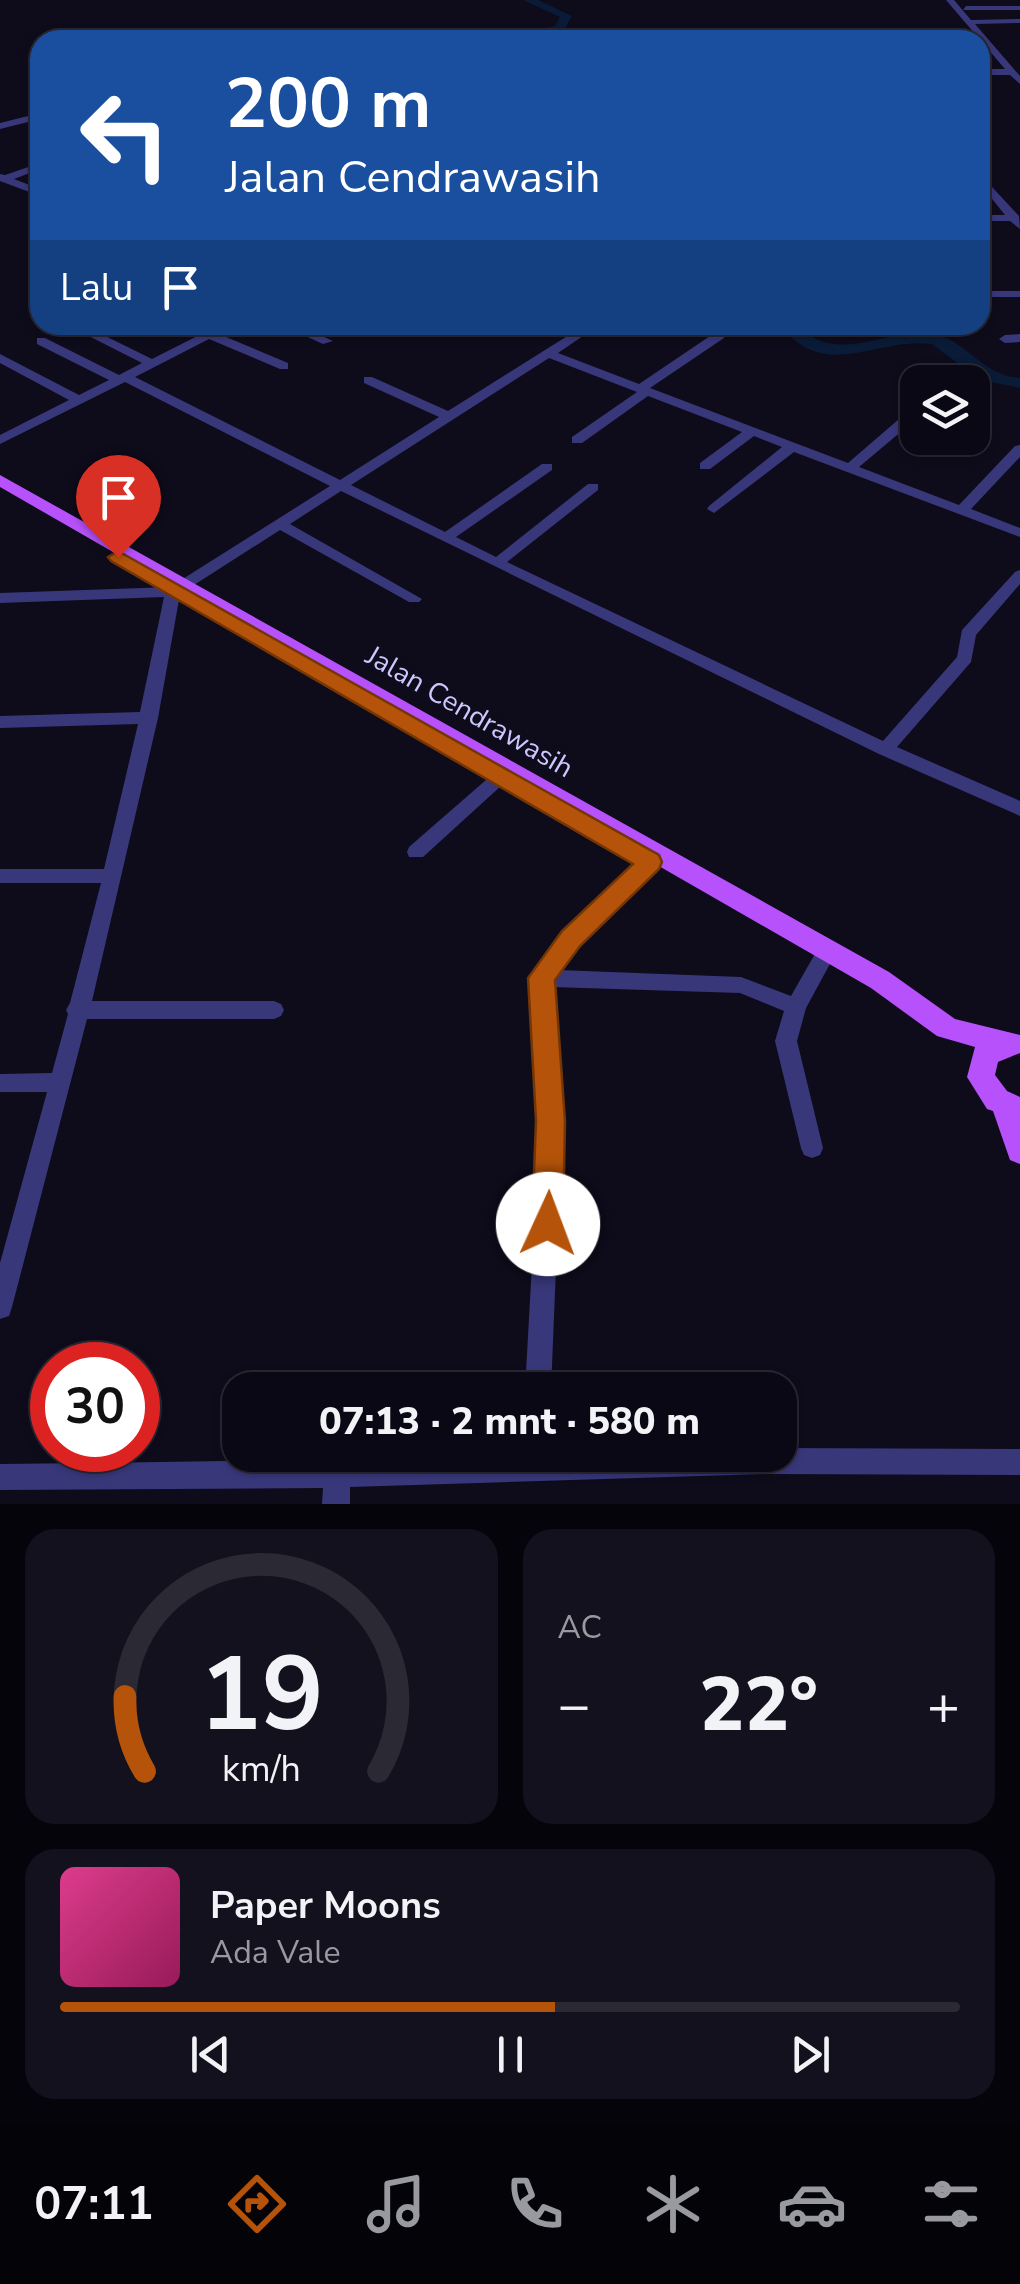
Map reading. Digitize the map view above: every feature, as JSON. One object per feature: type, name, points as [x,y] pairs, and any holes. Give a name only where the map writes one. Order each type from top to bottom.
[{"type":"main road","name":"Jalan Cendrawasih","points":[[0,480],[178,589]]},
{"type":"main road","name":"Jalan Cendrawasih","points":[[0,491],[825,955],[947,1028]]},
{"type":"main road","name":"Jalan Cendrawasih","points":[[504,773],[650,862],[692,880]]},
{"type":"main road","points":[[947,1028],[1013,1044]]},
{"type":"main road","points":[[947,1028],[990,1093],[1013,1108],[1020,1151]]},
{"type":"main road","points":[[982,1077],[985,1055],[1013,1044]]},
{"type":"street","points":[[950,0],[981,30]]},
{"type":"street","points":[[958,0],[975,23]]},
{"type":"street","points":[[966,8],[1020,8]]},
{"type":"street","points":[[975,23],[1020,22]]},
{"type":"street","points":[[990,40],[1016,70],[1020,81]]},
{"type":"street","points":[[990,71],[1016,70]]},
{"type":"street","points":[[0,126],[30,118]]},
{"type":"street","points":[[3,178],[30,169]]},
{"type":"street","points":[[3,178],[30,189]]},
{"type":"street","points":[[990,189],[1018,222]]},
{"type":"street","points":[[990,219],[1018,222]]},
{"type":"street","points":[[990,294],[1020,294]]},
{"type":"street","points":[[93,335],[152,364]]},
{"type":"street","points":[[0,440],[210,335],[284,366]]},
{"type":"street","points":[[312,335],[328,341]]},
{"type":"street","points":[[0,598],[178,589],[578,335]]},
{"type":"street","points":[[577,440],[720,335]]},
{"type":"street","points":[[1005,339],[1020,338]]},
{"type":"street","points":[[41,342],[885,750],[1020,810]]},
{"type":"street","points":[[550,354],[1020,532]]},
{"type":"street","points":[[0,358],[79,400]]},
{"type":"street","points":[[368,380],[450,418]]},
{"type":"street","points":[[850,468],[900,425]]},
{"type":"street","points":[[705,466],[751,432]]},
{"type":"street","points":[[714,510],[791,447]]},
{"type":"street","points":[[961,511],[1020,449]]},
{"type":"street","points":[[446,538],[547,467]]},
{"type":"street","points":[[497,563],[593,488]]},
{"type":"street","points":[[278,523],[414,599]]},
{"type":"street","points":[[885,750],[965,658],[968,634],[1020,575]]},
{"type":"street","points":[[0,1307],[62,1082],[178,589]]},
{"type":"street","points":[[0,722],[149,718]]},
{"type":"street","points":[[416,852],[504,773]]},
{"type":"street","points":[[539,1372],[551,1121],[541,978],[571,938],[650,862]]},
{"type":"street","points":[[0,876],[109,876]]},
{"type":"street","points":[[812,1148],[786,1042],[796,1007],[825,955]]},
{"type":"street","points":[[541,978],[741,985],[796,1007]]},
{"type":"street","points":[[76,1010],[274,1010]]},
{"type":"street","points":[[0,1083],[62,1082]]},
{"type":"street","points":[[797,1461],[1020,1462]]},
{"type":"street","points":[[0,1477],[365,1472]]},
{"type":"street","points":[[336,1504],[337,1474]]},
{"type":"waterway","points":[[529,0],[566,16],[560,28],[552,30]]},
{"type":"waterway","points":[[798,335],[817,347],[834,350],[907,339],[935,339],[954,349],[986,376],[999,382],[1020,383]]},
{"type":"route","points":[[118,557],[650,862],[571,938],[541,978],[551,1121],[548,1224]]}]
